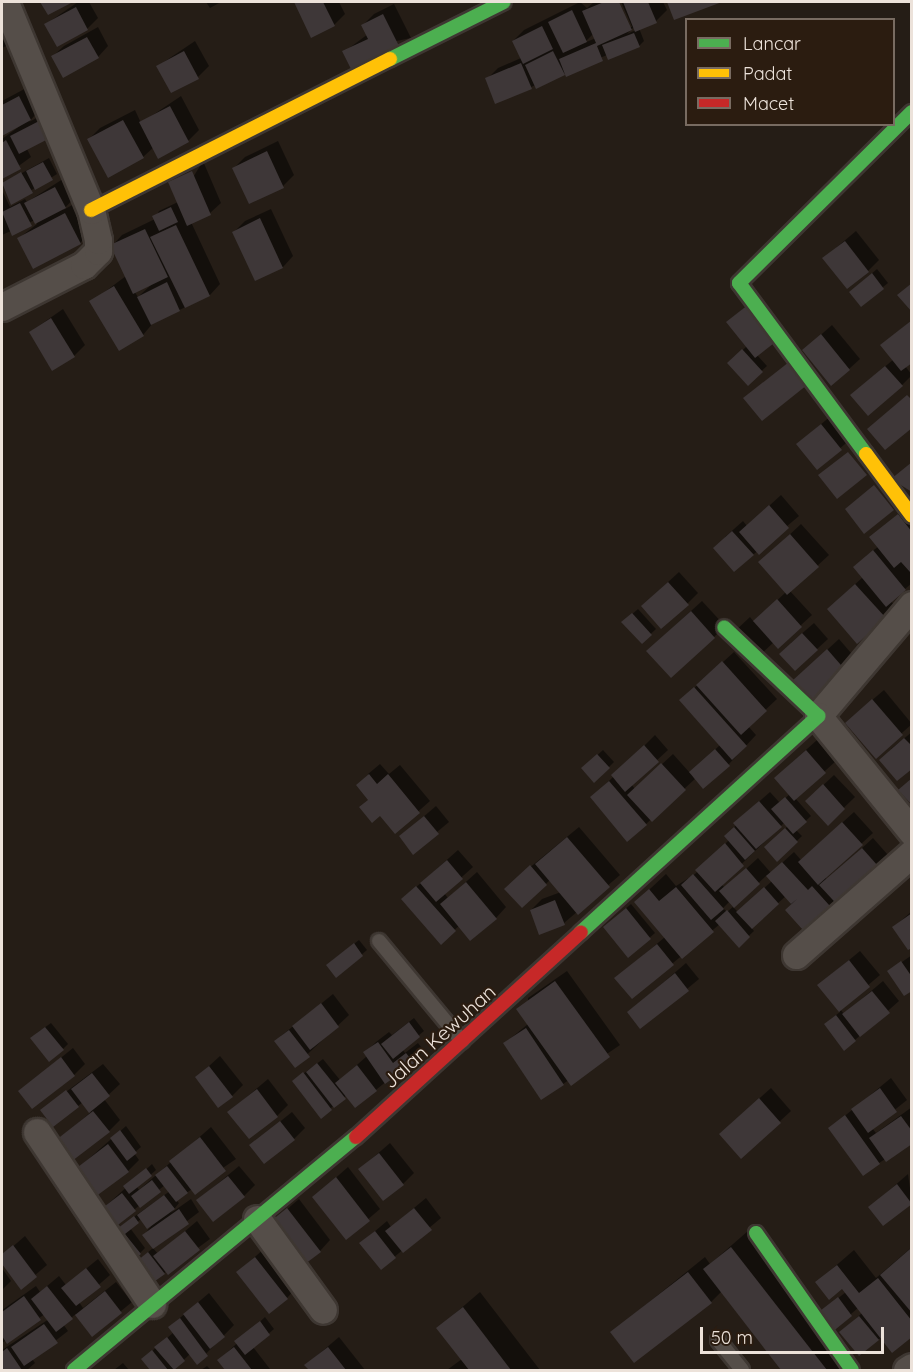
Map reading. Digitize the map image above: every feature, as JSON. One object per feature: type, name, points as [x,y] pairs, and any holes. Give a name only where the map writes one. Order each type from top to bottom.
[{"type":"street","points":[[2,307],[93,260],[99,240],[91,210],[5,2]]},
{"type":"street","points":[[91,210],[504,2]]},
{"type":"street","points":[[912,112],[740,283],[912,516]]},
{"type":"street","points":[[818,716],[912,605]]},
{"type":"street","points":[[724,627],[818,716],[912,832]]},
{"type":"street","name":"Jalan Kewuhan","points":[[74,1371],[361,1133],[818,716]]},
{"type":"street","points":[[796,955],[912,853]]},
{"type":"street","points":[[37,1132],[152,1304]]},
{"type":"street","points":[[257,1218],[323,1310]]},
{"type":"street","points":[[756,1233],[852,1371]]},
{"type":"street","points":[[907,1371],[912,1367]]},
{"type":"lane","points":[[379,941],[462,1041]]},
{"type":"lane","points":[[718,1340],[742,1371]]},
{"type":"building","points":[[40,2],[73,2],[48,15]]},
{"type":"building","points":[[294,2],[323,2],[335,26],[311,38]]},
{"type":"building","points":[[604,2],[619,2],[632,30],[597,46],[603,61],[566,77],[559,59],[596,43],[582,11]]},
{"type":"building","points":[[623,2],[648,2],[657,23],[635,32]]},
{"type":"building","points":[[667,2],[722,2],[674,20]]},
{"type":"building","points":[[76,7],[88,30],[57,47],[44,24]]},
{"type":"building","points":[[572,10],[587,42],[563,53],[548,22]]},
{"type":"building","points":[[383,14],[401,50],[353,73],[342,51],[368,39],[361,25]]},
{"type":"building","points":[[542,26],[553,49],[523,64],[512,41]]},
{"type":"building","points":[[634,33],[640,47],[608,60],[602,45]]},
{"type":"building","points":[[87,37],[99,58],[63,78],[51,56]]},
{"type":"building","points":[[184,51],[199,79],[171,93],[156,66]]},
{"type":"building","points":[[553,51],[565,75],[536,89],[525,65]]},
{"type":"building","points":[[521,63],[532,89],[495,104],[485,78]]},
{"type":"building","points":[[19,96],[31,120],[2,136],[2,105]]},
{"type":"building","points":[[170,106],[189,142],[158,159],[139,122]]},
{"type":"building","points":[[41,120],[50,138],[19,154],[10,136]]},
{"type":"building","points":[[123,120],[144,158],[108,178],[87,139]]},
{"type":"building","points":[[6,140],[21,169],[2,179],[2,143]]},
{"type":"building","points":[[267,151],[284,188],[249,204],[232,168]]},
{"type":"building","points":[[43,162],[53,180],[35,190],[26,171]]},
{"type":"building","points":[[192,171],[211,215],[187,226],[168,182]]},
{"type":"building","points":[[21,172],[33,193],[11,205],[2,183]]},
{"type":"building","points":[[55,187],[66,208],[35,224],[24,203]]},
{"type":"building","points":[[20,203],[32,226],[12,236],[2,212]]},
{"type":"building","points":[[171,207],[178,222],[159,231],[152,216]]},
{"type":"building","points":[[65,213],[81,244],[33,269],[17,238]]},
{"type":"building","points":[[260,218],[283,268],[255,281],[232,232]]},
{"type":"building","points":[[176,225],[210,296],[185,308],[150,237]]},
{"type":"building","points":[[145,229],[168,277],[133,294],[110,245]]},
{"type":"building","points":[[845,241],[869,272],[847,289],[822,258]]},
{"type":"building","points":[[872,273],[884,289],[861,307],[849,292]]},
{"type":"building","points":[[167,282],[180,311],[151,325],[137,297]]},
{"type":"building","points":[[912,283],[912,312],[897,295]]},
{"type":"building","points":[[114,286],[144,336],[119,351],[89,301]]},
{"type":"building","points":[[749,304],[778,340],[755,358],[726,322]]},
{"type":"building","points":[[51,318],[75,357],[52,371],[29,332]]},
{"type":"building","points":[[912,320],[912,363],[901,371],[880,345]]},
{"type":"building","points":[[821,334],[850,370],[831,386],[802,350]]},
{"type":"building","points":[[742,349],[763,372],[748,386],[727,363]]},
{"type":"building","points":[[789,362],[807,385],[762,421],[743,398]]},
{"type":"building","points":[[885,366],[903,386],[868,416],[850,395]]},
{"type":"building","points":[[907,395],[912,400],[912,428],[885,450],[867,429]]},
{"type":"building","points":[[821,424],[842,450],[817,470],[796,444]]},
{"type":"building","points":[[848,452],[867,475],[837,499],[818,475]]},
{"type":"building","points":[[912,462],[912,492],[891,479]]},
{"type":"building","points":[[874,485],[894,510],[864,534],[845,509]]},
{"type":"building","points":[[769,505],[789,528],[759,555],[739,532]]},
{"type":"building","points":[[898,514],[912,532],[910,572],[901,562],[894,568],[869,537]]},
{"type":"building","points":[[732,531],[754,555],[734,572],[713,548]]},
{"type":"building","points":[[790,534],[819,567],[787,595],[758,562]]},
{"type":"building","points":[[873,550],[906,590],[886,607],[853,567]]},
{"type":"building","points":[[668,582],[689,605],[661,629],[641,606]]},
{"type":"building","points":[[855,584],[886,618],[857,644],[827,609]]},
{"type":"building","points":[[777,599],[802,627],[778,649],[753,621]]},
{"type":"building","points":[[691,611],[715,638],[671,678],[646,651]]},
{"type":"building","points":[[632,613],[652,635],[642,644],[621,622]]},
{"type":"building","points":[[802,633],[818,650],[795,671],[779,654]]},
{"type":"building","points":[[827,649],[847,672],[812,703],[792,681]]},
{"type":"building","points":[[722,661],[767,711],[741,735],[696,685]]},
{"type":"building","points":[[694,687],[747,746],[732,760],[679,700]]},
{"type":"building","points":[[872,699],[903,735],[876,759],[845,723]]},
{"type":"building","points":[[904,738],[912,746],[912,769],[897,781],[879,760]]},
{"type":"building","points":[[644,745],[659,762],[625,792],[611,775]]},
{"type":"building","points":[[715,749],[730,766],[703,789],[689,772]]},
{"type":"building","points":[[806,750],[826,773],[794,801],[774,778]]},
{"type":"building","points":[[597,754],[610,768],[594,783],[581,768]]},
{"type":"building","points":[[661,763],[686,790],[652,822],[627,795]]},
{"type":"building","points":[[369,774],[377,784],[388,774],[420,813],[395,834],[380,816],[372,823],[359,807],[368,800],[356,785]]},
{"type":"building","points":[[912,778],[912,805],[898,790]]},
{"type":"building","points":[[609,781],[647,825],[627,842],[590,797]]},
{"type":"building","points":[[823,784],[845,809],[828,826],[805,801]]},
{"type":"building","points":[[785,797],[807,822],[793,834],[771,809]]},
{"type":"building","points":[[759,801],[782,827],[756,849],[733,823]]},
{"type":"building","points":[[424,816],[439,834],[413,855],[399,836]]},
{"type":"building","points":[[842,822],[863,845],[818,885],[798,862]]},
{"type":"building","points":[[734,827],[755,851],[745,860],[724,836]]},
{"type":"building","points":[[785,828],[798,842],[777,862],[764,847]]},
{"type":"building","points":[[567,837],[610,887],[578,915],[535,864]]},
{"type":"building","points":[[725,843],[744,866],[715,892],[695,870]]},
{"type":"building","points":[[862,848],[886,875],[844,912],[819,885]]},
{"type":"building","points":[[447,860],[463,879],[436,902],[420,883]]},
{"type":"building","points":[[782,862],[808,890],[812,886],[838,915],[811,939],[785,910],[797,899],[791,904],[766,876]]},
{"type":"building","points":[[530,865],[547,885],[522,908],[504,889]]},
{"type":"building","points":[[746,868],[760,884],[734,908],[719,891]]},
{"type":"building","points":[[693,874],[724,909],[711,920],[681,885]]},
{"type":"building","points":[[466,882],[497,919],[470,941],[440,904]]},
{"type":"building","points":[[416,886],[456,931],[441,945],[401,899]]},
{"type":"building","points":[[676,887],[714,932],[682,959],[634,902],[649,889],[659,901]]},
{"type":"building","points":[[764,887],[779,904],[752,929],[736,912]]},
{"type":"building","points":[[555,900],[565,925],[539,935],[530,910]]},
{"type":"building","points":[[626,908],[651,939],[628,958],[603,927]]},
{"type":"building","points":[[727,910],[750,937],[739,948],[715,921]]},
{"type":"building","points":[[912,913],[912,948],[908,950],[892,927]]},
{"type":"building","points":[[354,943],[363,956],[336,978],[326,965]]},
{"type":"building","points":[[657,944],[674,965],[632,999],[614,978]]},
{"type":"building","points":[[849,960],[870,987],[839,1012],[817,985]]},
{"type":"building","points":[[901,961],[912,977],[912,991],[904,996],[887,971]]},
{"type":"building","points":[[675,973],[689,991],[640,1029],[627,1012]]},
{"type":"building","points":[[555,981],[610,1057],[571,1086],[516,1009]]},
{"type":"building","points":[[872,991],[890,1013],[860,1037],[842,1014]]},
{"type":"building","points":[[321,1003],[339,1027],[310,1050],[292,1026]]},
{"type":"building","points":[[836,1015],[856,1041],[844,1051],[824,1024]]},
{"type":"building","points":[[409,1022],[420,1037],[393,1059],[381,1044]]},
{"type":"building","points":[[45,1027],[64,1050],[49,1062],[30,1038]]},
{"type":"building","points":[[526,1028],[564,1085],[541,1100],[503,1043]]},
{"type":"building","points":[[289,1030],[310,1057],[295,1068],[274,1041]]},
{"type":"building","points":[[378,1042],[393,1063],[406,1053],[414,1063],[385,1084],[363,1052]]},
{"type":"building","points":[[61,1057],[75,1076],[32,1109],[18,1091]]},
{"type":"building","points":[[317,1063],[346,1099],[334,1108],[306,1072]]},
{"type":"building","points":[[357,1065],[377,1091],[355,1108],[335,1083]]},
{"type":"building","points":[[209,1066],[233,1097],[218,1108],[195,1077]]},
{"type":"building","points":[[303,1072],[332,1110],[321,1119],[292,1081]]},
{"type":"building","points":[[92,1073],[110,1096],[89,1113],[71,1089]]},
{"type":"building","points":[[880,1088],[897,1112],[868,1133],[851,1109]]},
{"type":"building","points":[[257,1089],[278,1117],[249,1139],[227,1112]]},
{"type":"building","points":[[66,1090],[79,1107],[53,1127],[40,1110]]},
{"type":"building","points":[[759,1098],[781,1123],[741,1159],[719,1134]]},
{"type":"building","points":[[93,1111],[110,1132],[72,1161],[56,1140]]},
{"type":"building","points":[[845,1115],[880,1164],[863,1176],[828,1128]]},
{"type":"building","points":[[901,1116],[912,1131],[912,1144],[886,1162],[869,1138]]},
{"type":"building","points":[[280,1121],[295,1140],[264,1164],[249,1145]]},
{"type":"building","points":[[120,1130],[137,1153],[127,1161],[110,1138]]},
{"type":"building","points":[[200,1137],[226,1171],[195,1195],[169,1161]]},
{"type":"building","points":[[108,1144],[129,1172],[95,1197],[74,1170]]},
{"type":"building","points":[[379,1153],[404,1185],[383,1201],[358,1169]]},
{"type":"building","points":[[167,1166],[188,1193],[176,1202],[155,1175]]},
{"type":"building","points":[[146,1168],[152,1176],[129,1194],[123,1186]]},
{"type":"building","points":[[228,1176],[245,1197],[213,1222],[196,1200]]},
{"type":"building","points":[[336,1177],[370,1221],[346,1240],[312,1197]]},
{"type":"building","points":[[152,1180],[161,1192],[140,1208],[131,1196]]},
{"type":"building","points":[[897,1184],[912,1204],[883,1226],[868,1207]]},
{"type":"building","points":[[122,1193],[136,1211],[110,1231],[96,1213]]},
{"type":"building","points":[[164,1195],[175,1209],[147,1229],[137,1215]]},
{"type":"building","points":[[287,1208],[321,1252],[305,1264],[271,1221]]},
{"type":"building","points":[[414,1208],[432,1230],[403,1253],[385,1231]]},
{"type":"building","points":[[179,1209],[189,1224],[153,1249],[142,1235]]},
{"type":"building","points":[[134,1216],[139,1223],[125,1234],[141,1254],[131,1262],[110,1234]]},
{"type":"building","points":[[185,1231],[200,1250],[168,1275],[153,1256]]},
{"type":"building","points":[[375,1231],[396,1258],[381,1270],[359,1243]]},
{"type":"building","points":[[13,1245],[37,1277],[21,1290],[2,1264],[2,1254]]},
{"type":"building","points":[[731,1247],[827,1370],[781,1370],[703,1269]]},
{"type":"building","points":[[910,1249],[912,1251],[912,1313],[880,1275]]},
{"type":"building","points":[[148,1252],[165,1274],[148,1286],[132,1265]]},
{"type":"building","points":[[255,1257],[288,1299],[269,1314],[236,1272]]},
{"type":"building","points":[[837,1265],[859,1293],[878,1278],[912,1321],[912,1337],[892,1353],[842,1289],[829,1300],[815,1282]]},
{"type":"building","points":[[86,1268],[101,1287],[76,1306],[61,1288]]},
{"type":"building","points":[[688,1272],[712,1303],[634,1363],[610,1332]]},
{"type":"building","points":[[47,1286],[73,1319],[56,1332],[31,1299]]},
{"type":"building","points":[[105,1291],[122,1313],[92,1337],[75,1315]]},
{"type":"building","points":[[24,1296],[41,1320],[7,1344],[2,1336],[2,1312]]},
{"type":"building","points":[[838,1297],[852,1316],[831,1333],[816,1314]]},
{"type":"building","points":[[198,1302],[225,1337],[210,1349],[183,1314]]},
{"type":"building","points":[[463,1307],[511,1370],[469,1370],[436,1328]]},
{"type":"building","points":[[859,1316],[879,1340],[859,1356],[839,1332]]},
{"type":"building","points":[[180,1318],[208,1356],[197,1365],[168,1327]]},
{"type":"building","points":[[260,1321],[270,1335],[245,1355],[234,1341]]},
{"type":"building","points":[[44,1324],[58,1343],[24,1366],[11,1347]]},
{"type":"building","points":[[167,1337],[185,1361],[174,1370],[154,1347]]},
{"type":"building","points":[[234,1347],[252,1370],[225,1370],[217,1360]]},
{"type":"building","points":[[328,1347],[346,1370],[309,1370],[304,1365]]},
{"type":"building","points":[[7,1348],[22,1370],[2,1370],[2,1352]]},
{"type":"building","points":[[152,1350],[168,1370],[150,1370],[141,1359]]},
{"type":"traffic: fast","points":[[390,59],[504,2]]},
{"type":"traffic: fast","points":[[866,454],[739,283],[912,112]]},
{"type":"traffic: fast","points":[[581,932],[818,716],[724,627]]},
{"type":"traffic: fast","points":[[74,1370],[356,1137]]},
{"type":"traffic: fast","points":[[756,1233],[852,1370]]},
{"type":"traffic: slow","points":[[91,210],[390,59]]},
{"type":"traffic: slow","points":[[866,454],[912,516]]},
{"type":"traffic: jam","points":[[356,1137],[581,932]]}]
